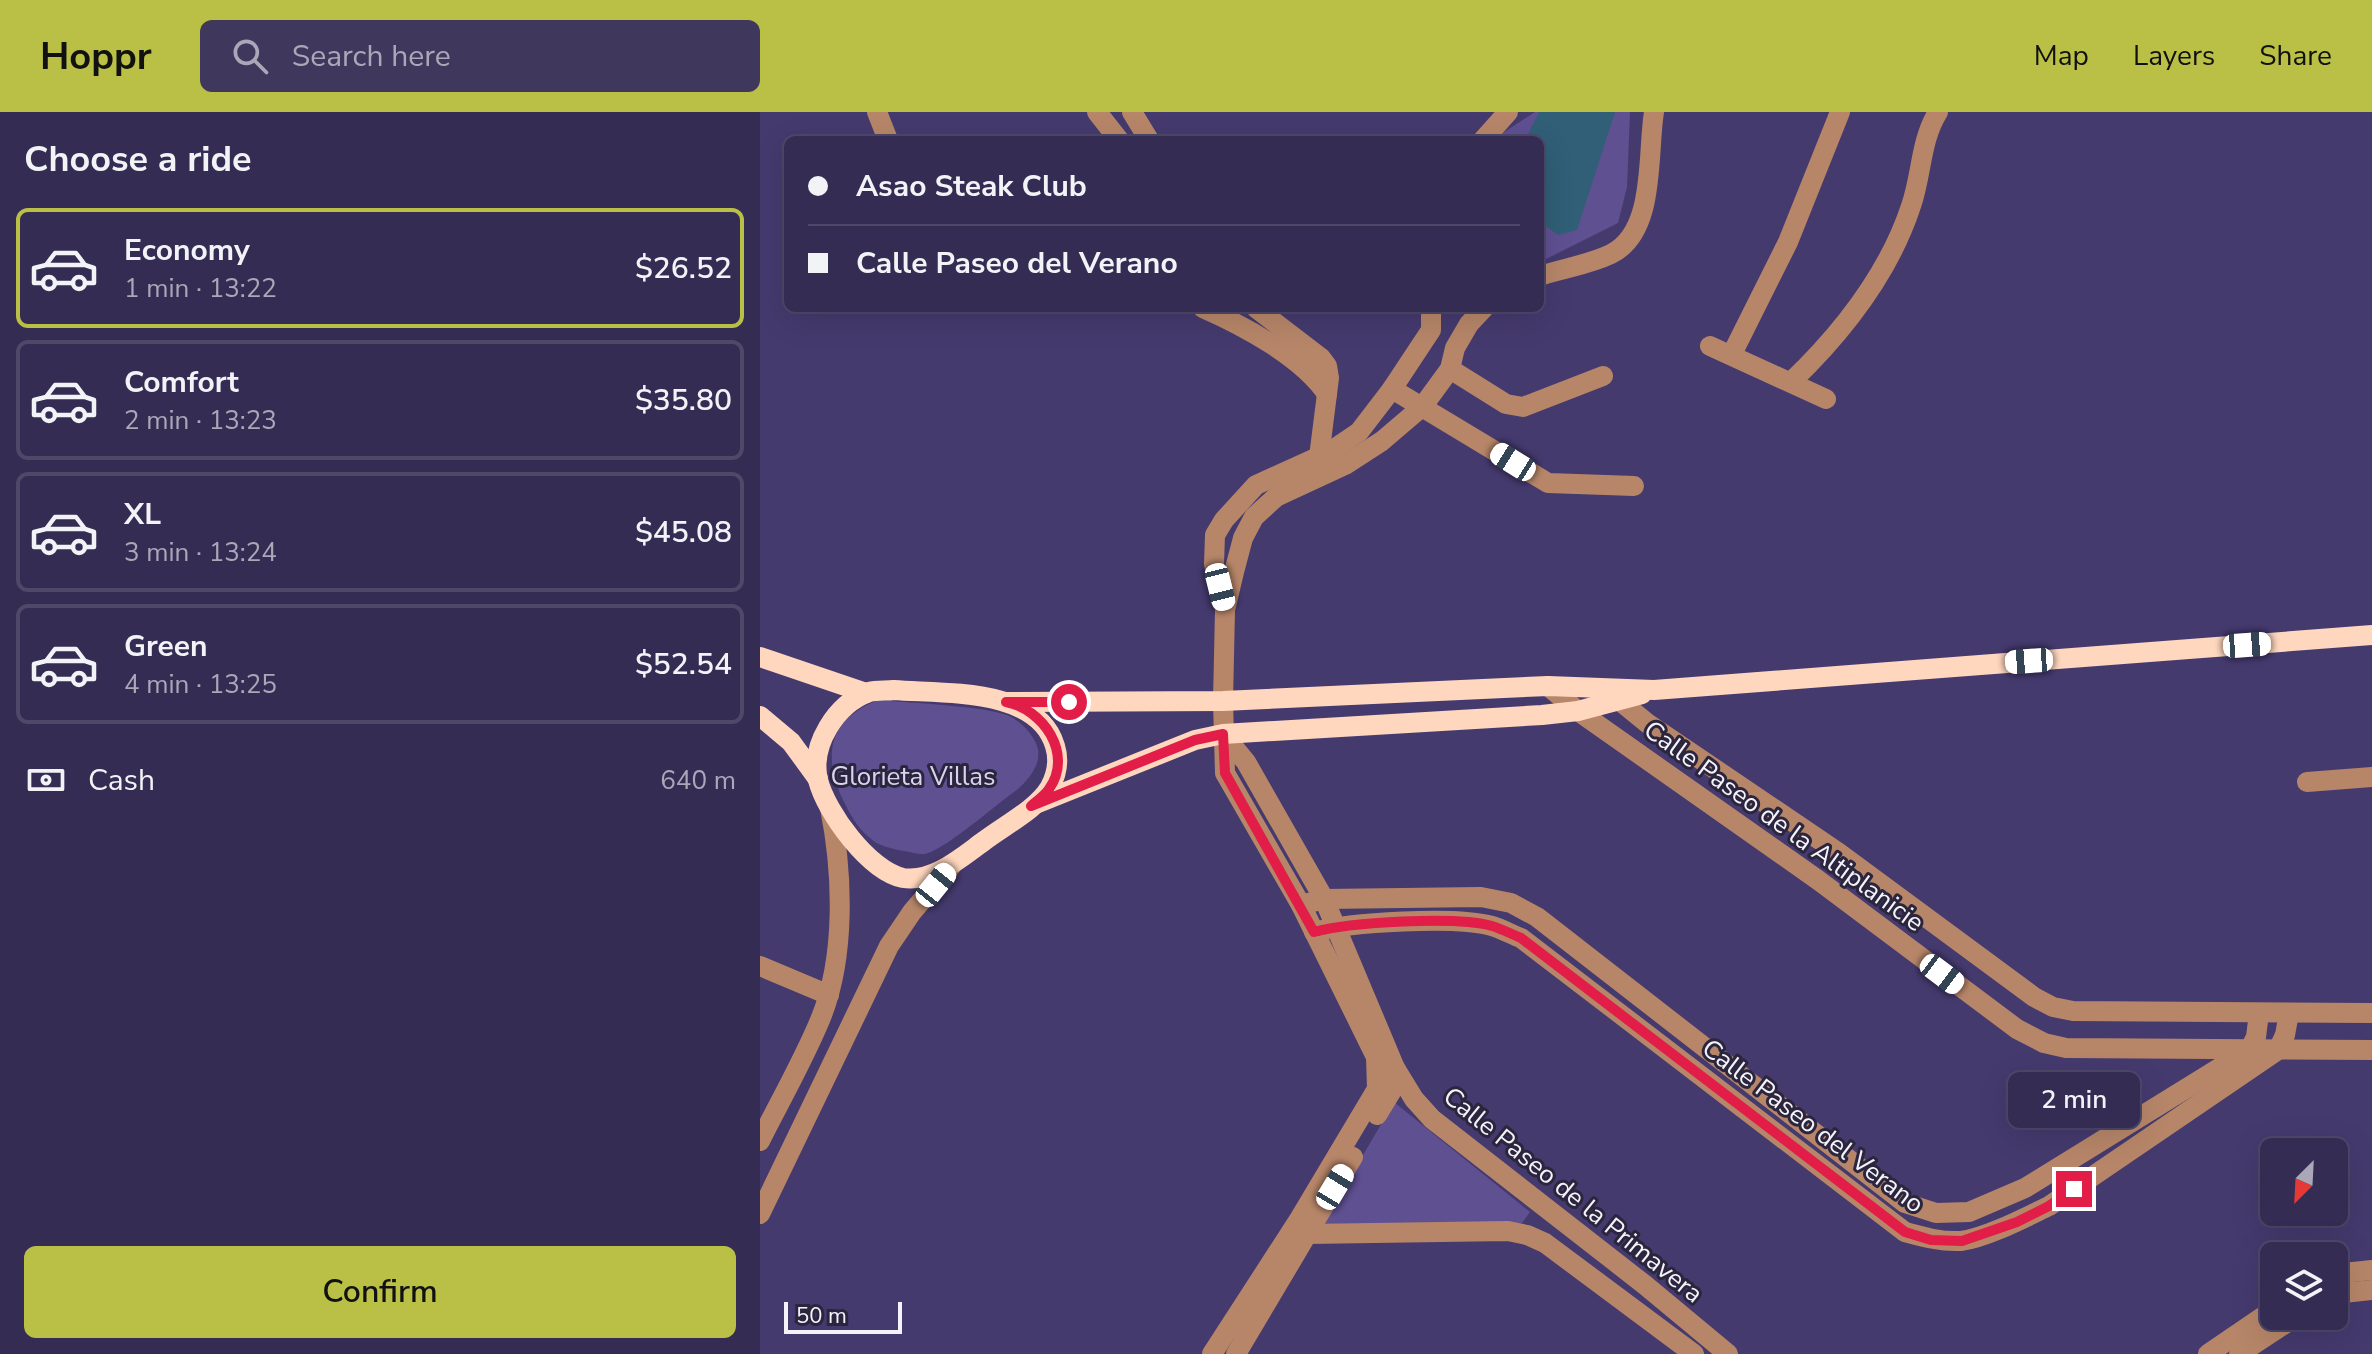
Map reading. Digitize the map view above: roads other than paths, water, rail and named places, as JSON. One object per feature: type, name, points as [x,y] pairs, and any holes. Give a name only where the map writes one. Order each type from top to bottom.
[{"type":"main road","points":[[1006,702],[1223,701],[1548,686],[1654,690],[2372,635]]},
{"type":"main road","points":[[764,721],[791,742],[818,779],[845,831],[863,854],[881,868],[904,878],[925,876],[952,865],[1031,806],[1049,789],[1057,772],[1057,752],[1051,732],[1036,715],[1017,704],[983,697],[894,690],[866,693],[765,662]]},
{"type":"main road","points":[[1620,702],[1654,690]]},
{"type":"main road","points":[[818,779],[819,748],[830,721],[866,693]]},
{"type":"main road","name":"Calle Paseo de la Altiplanicie","points":[[1031,806],[1195,740],[1223,734],[1542,715],[1620,702]]},
{"type":"street","points":[[877,112],[886,136]]},
{"type":"street","points":[[1097,112],[1116,136]]},
{"type":"street","points":[[1132,112],[1147,136]]},
{"type":"street","points":[[1487,136],[1508,112]]},
{"type":"street","points":[[1544,275],[1583,266],[1612,253],[1624,246],[1633,234],[1643,210],[1654,112]]},
{"type":"street","points":[[1732,354],[1788,242],[1840,112]]},
{"type":"street","points":[[1791,382],[1823,351],[1856,309],[1887,258],[1912,205],[1919,162],[1931,123],[1938,112]]},
{"type":"street","points":[[1210,312],[1285,354],[1316,378],[1327,394]]},
{"type":"street","points":[[1261,312],[1327,366],[1329,378],[1321,466]]},
{"type":"street","points":[[1236,1354],[1377,1089],[1376,1057],[1301,905],[1225,773],[1225,610],[1243,538],[1254,517],[1276,497],[1321,466],[1359,432],[1431,330],[1431,312]]},
{"type":"street","points":[[1321,466],[1382,441],[1423,406],[1450,369],[1455,348],[1480,312]]},
{"type":"street","points":[[1431,330],[1450,339],[1455,348]]},
{"type":"street","points":[[1710,346],[1826,399]]},
{"type":"street","points":[[1450,369],[1515,407],[1523,407],[1603,376]]},
{"type":"street","points":[[1392,389],[1548,483],[1634,486]]},
{"type":"street","name":"Calle Paseo de la Altiplanicie","points":[[1548,686],[1578,711],[1818,880],[2017,1029],[2044,1043],[2066,1048],[2372,1050]]},
{"type":"street","name":"Calle Paseo de la Altiplanicie","points":[[1603,687],[1620,702],[1839,853],[2034,997],[2053,1007],[2073,1011],[2372,1013]]},
{"type":"street","name":"Calle Paseo de la Primavera","points":[[1223,734],[1246,762],[1324,899],[1395,1068],[1414,1099],[1432,1119],[1645,1285],[1728,1354]]},
{"type":"street","points":[[2307,782],[2372,777]]},
{"type":"street","points":[[760,1141],[768,1106],[820,1020],[829,995],[835,964],[841,884],[830,804]]},
{"type":"street","points":[[1818,880],[1839,853]]},
{"type":"street","points":[[760,1214],[889,946],[912,912],[952,865]]},
{"type":"street","name":"Calle Paseo del Verano","points":[[1301,905],[1324,899],[1481,897],[1511,903],[1537,917],[1905,1203],[1936,1213],[1969,1212],[2025,1188],[2250,1049]]},
{"type":"street","name":"Calle Paseo del Verano","points":[[1314,932],[1336,926],[1460,922],[1492,926],[1521,938],[1905,1232],[1931,1240],[1962,1241],[2039,1211],[2278,1050]]},
{"type":"street","points":[[760,966],[829,995]]},
{"type":"street","points":[[1611,1007],[1625,987]]},
{"type":"street","points":[[2250,1049],[2256,1037],[2259,1013]]},
{"type":"street","points":[[2278,1050],[2285,1035],[2289,1013]]},
{"type":"street","points":[[1212,1354],[1299,1237],[1391,1092],[1395,1068]]},
{"type":"street","points":[[1735,1101],[1748,1081]]},
{"type":"street","points":[[2025,1188],[2039,1211]]},
{"type":"street","name":"Calle Paseo de la Primavera","points":[[1299,1237],[1508,1231],[1527,1235],[1545,1243],[1694,1354]]},
{"type":"street","points":[[2348,1273],[2372,1270]]},
{"type":"street","points":[[1631,1305],[1645,1285]]},
{"type":"street","points":[[2348,1293],[2372,1290]]},
{"type":"street","points":[[2208,1354],[2260,1319]]},
{"type":"street","points":[[2239,1354],[2276,1330]]},
{"type":"water","points":[[1539,112],[1615,112],[1577,230],[1558,235],[1544,225],[1544,136],[1527,136]]},
{"type":"park label","name":"Glorieta Villas","points":[[913,776]]}]
